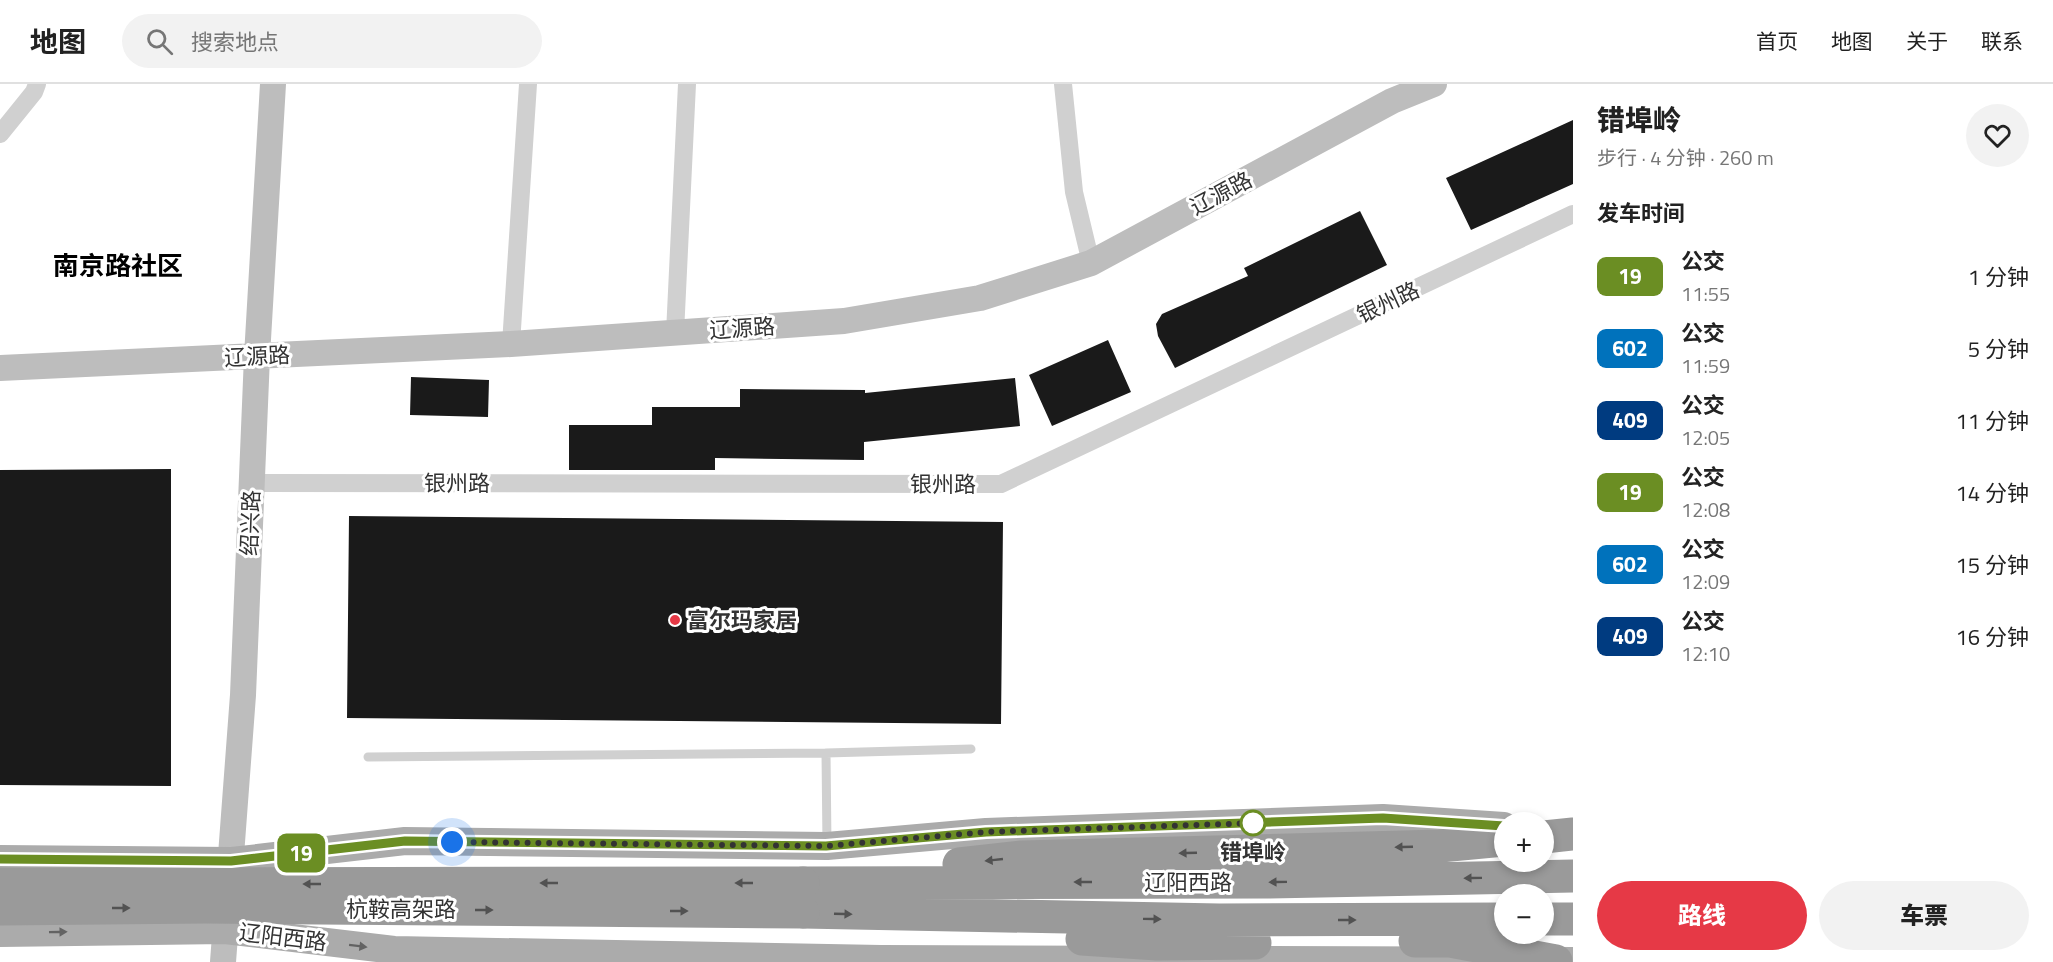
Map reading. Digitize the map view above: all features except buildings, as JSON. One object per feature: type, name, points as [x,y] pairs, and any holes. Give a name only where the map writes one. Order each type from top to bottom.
[{"type":"highway","points":[[1554,836],[1573,833]]},
{"type":"highway","points":[[803,897],[1022,857],[1428,846],[1494,841]]},
{"type":"highway","name":"辽阳西路","points":[[803,897],[1257,882],[1573,876]]},
{"type":"highway","name":"杭鞍高架路","points":[[0,885],[803,897]]},
{"type":"highway","name":"辽阳西路","points":[[803,897],[884,915],[1231,921],[1494,919]]},
{"type":"highway","name":"杭鞍高架路","points":[[0,909],[803,897]]},
{"type":"highway","points":[[884,915],[1012,934],[1156,944],[1450,941],[1564,961]]},
{"type":"highway","points":[[1554,919],[1573,919]]},
{"type":"main road","points":[[0,859],[231,861],[405,841],[826,846],[986,832],[1383,818],[1494,825]]},
{"type":"main road","points":[[1554,830],[1573,833]]},
{"type":"main road","name":"辽阳西路","points":[[0,933],[225,930],[394,950],[881,960],[1564,961]]},
{"type":"street","points":[[0,134],[34,92],[37,84]]},
{"type":"street","name":"绍兴路","points":[[223,962],[243,695],[257,356],[273,84]]},
{"type":"street","points":[[511,344],[528,84]]},
{"type":"street","points":[[675,333],[687,84]]},
{"type":"street","points":[[1063,84],[1074,192],[1091,263]]},
{"type":"street","name":"辽源路","points":[[0,368],[511,344],[844,321],[980,298],[1091,263],[1392,92],[1434,84]]},
{"type":"street","name":"银州路","points":[[252,483],[1001,484],[1573,214]]},
{"type":"lane","points":[[368,757],[826,753],[971,749]]},
{"type":"lane","points":[[826,753],[826,846]]},
{"type":"bus line","name":"19","points":[[0,859],[231,861],[405,841],[826,846],[986,832],[1383,818],[1494,825]]},
{"type":"place","name":"富尔玛家居","points":[[675,620]]},
{"type":"place","name":"错埠岭","points":[[1253,823]]},
{"type":"district","name":"南京路社区","points":[[118,265]]},
{"type":"route","points":[[452,842],[826,846],[986,832],[1255,823],[1253,823]]}]
